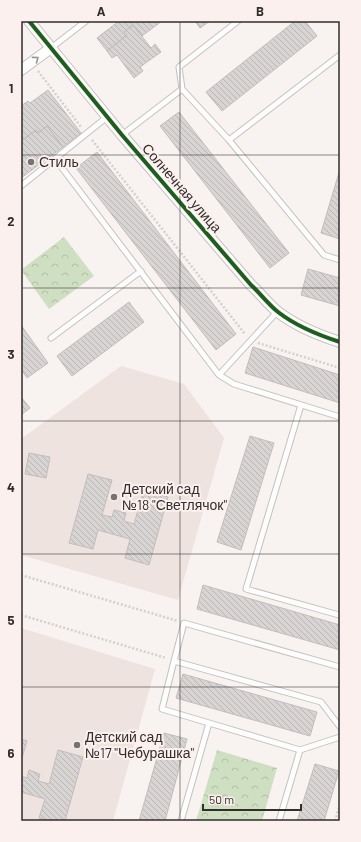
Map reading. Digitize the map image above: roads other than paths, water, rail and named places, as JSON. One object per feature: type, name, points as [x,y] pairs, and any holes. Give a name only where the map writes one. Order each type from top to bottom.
[{"type":"street","name":"Солнечная улица","points":[[29,21],[122,135],[251,285],[277,312],[304,328],[340,342]]},
{"type":"street","points":[[21,70],[51,48]]},
{"type":"lane","points":[[51,48],[86,21]]},
{"type":"lane","points":[[238,21],[179,66],[182,89],[229,140],[324,255],[340,260]]},
{"type":"lane","points":[[229,140],[340,55]]},
{"type":"lane","points":[[122,135],[182,89]]},
{"type":"lane","points":[[21,186],[56,160],[107,117]]},
{"type":"lane","points":[[56,160],[219,375],[234,384],[340,417]]},
{"type":"lane","points":[[50,338],[141,271]]},
{"type":"lane","points":[[219,375],[277,312]]},
{"type":"lane","points":[[301,405],[246,589],[340,615]]},
{"type":"lane","points":[[340,667],[184,623],[162,709],[300,750],[340,737]]},
{"type":"lane","points":[[174,660],[321,702],[340,727]]},
{"type":"lane","points":[[181,821],[209,723]]},
{"type":"lane","points":[[279,821],[300,750]]},
{"type":"place","name":"Стиль","points":[[31,162]]},
{"type":"place","name":"Детский сад №18 \"Светлячок\"","points":[[114,497]]},
{"type":"place","name":"Детский сад №17 \"Чебурашка\"","points":[[77,745]]}]
